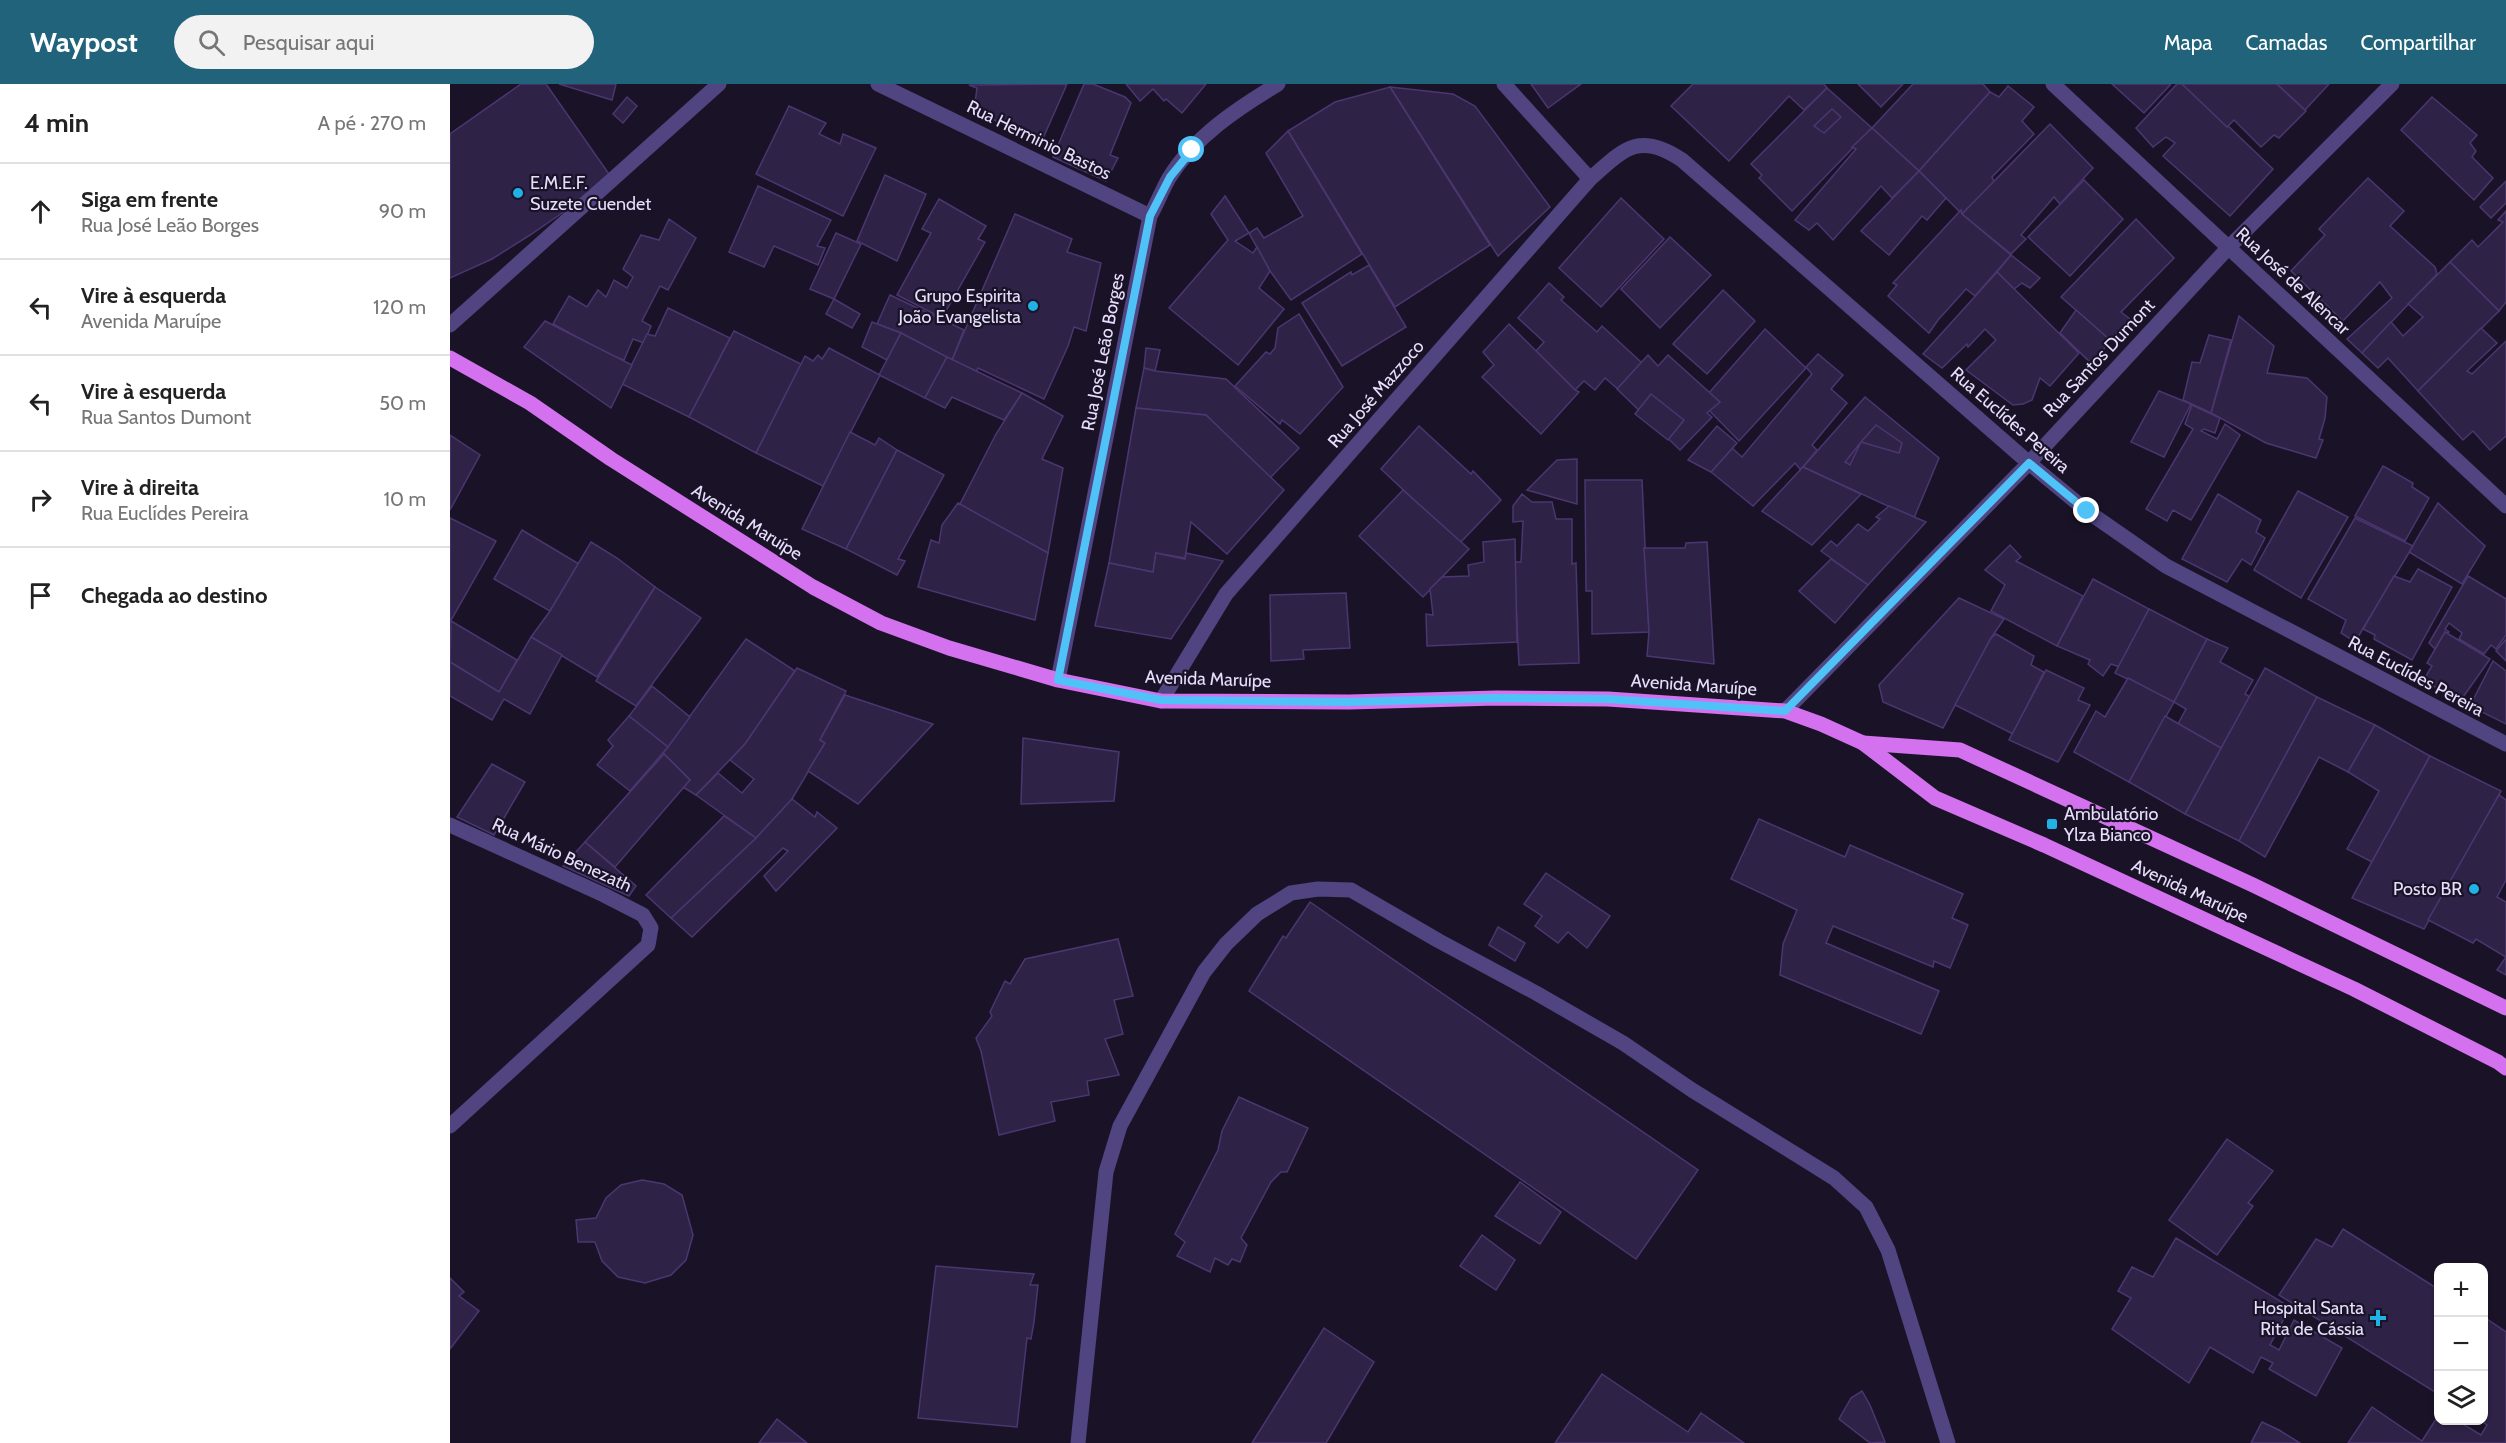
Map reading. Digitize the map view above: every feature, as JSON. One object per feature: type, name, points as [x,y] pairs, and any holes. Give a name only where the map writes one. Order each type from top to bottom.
[{"type":"main road","name":"Avenida Maruípe","points":[[450,358],[530,403],[611,459],[813,586],[881,623],[949,648],[1058,680],[1161,700],[1349,702],[1497,698],[1608,699],[1785,711],[1863,743],[1935,798],[2044,845],[2354,989],[2506,1068]]},
{"type":"main road","name":"Avenida Maruípe","points":[[1863,743],[1960,750],[2253,885],[2506,1008]]},
{"type":"street","points":[[450,325],[719,84]]},
{"type":"street","name":"Rua Herminio Bastos","points":[[878,84],[1150,216]]},
{"type":"street","name":"Rua José Leão Borges","points":[[1058,680],[1150,216],[1170,177],[1192,150],[1233,111],[1278,84]]},
{"type":"street","points":[[1504,84],[1590,179]]},
{"type":"street","name":"Rua José de Alencar","points":[[2053,84],[2506,506]]},
{"type":"street","name":"Rua Santos Dumont","points":[[1785,711],[2029,463],[2228,248],[2392,84]]},
{"type":"street","name":"Rua José Mazzoco","points":[[1161,700],[1226,594],[1590,179],[1620,153],[1651,144]]},
{"type":"street","name":"Rua Euclídes Pereira","points":[[1651,144],[1664,148],[1682,160],[2087,511],[2166,566],[2506,744]]},
{"type":"street","name":"Rua Mário Benezath","points":[[450,825],[604,895],[643,915],[651,928],[648,945],[450,1125]]},
{"type":"street","points":[[1078,1443],[1106,1172],[1120,1126],[1204,972],[1226,944],[1257,914],[1291,893],[1318,889],[1351,890],[1536,993],[1623,1043],[1692,1090],[1834,1178],[1866,1207],[1888,1250],[1948,1443]]},
{"type":"building","name":"E.M.E.F. Suzete Cuendet","points":[[521,84],[546,84],[609,174],[565,211],[530,235],[492,259],[450,278],[450,134]]},
{"type":"building","points":[[559,84],[616,84],[612,100]]},
{"type":"building","points":[[1067,84],[1041,143],[974,110],[977,88],[969,85]]},
{"type":"building","points":[[1084,84],[1093,84],[1125,97],[1131,103],[1110,155],[1118,158],[1106,181],[1053,157]]},
{"type":"building","points":[[1126,84],[1206,84],[1182,113],[1166,99],[1164,101],[1153,89],[1140,101]]},
{"type":"building","points":[[1531,84],[1581,84],[1548,108]]},
{"type":"building","points":[[1693,84],[1824,84],[1827,88],[1804,110],[1789,96],[1729,161],[1671,106]]},
{"type":"building","points":[[1858,84],[1903,84],[1881,107]]},
{"type":"building","points":[[1913,84],[1983,84],[1990,92],[1919,171],[1872,128]]},
{"type":"building","points":[[2112,84],[2171,84],[2144,113]]},
{"type":"building","points":[[2177,84],[2182,84],[2200,99],[2273,169],[2230,216],[2163,156],[2175,143],[2166,137],[2153,147],[2136,128]]},
{"type":"building","points":[[2182,84],[2277,84],[2306,111],[2279,138],[2274,135],[2261,147],[2234,120],[2227,127]]},
{"type":"building","points":[[2277,84],[2329,84],[2305,110]]},
{"type":"building","points":[[2008,86],[2034,107],[2022,121],[2034,134],[1992,177],[1994,182],[1962,214],[1919,171],[1990,92],[1999,97]]},
{"type":"building","points":[[1390,87],[1453,94],[1475,106],[1550,207],[1498,256]]},
{"type":"building","points":[[1390,87],[1490,245],[1395,307],[1288,131],[1335,102]]},
{"type":"building","points":[[1827,88],[1872,128],[1792,211],[1759,178],[1762,175],[1751,164]]},
{"type":"building","points":[[627,97],[637,106],[623,123],[613,114]]},
{"type":"building","points":[[2432,97],[2477,135],[2470,143],[2476,151],[2472,157],[2493,178],[2474,200],[2401,130]]},
{"type":"building","points":[[789,106],[826,123],[819,134],[840,144],[843,134],[876,148],[843,216],[756,174]]},
{"type":"building","points":[[1832,109],[1841,117],[1824,133],[1814,126]]},
{"type":"building","points":[[2050,124],[2093,168],[2060,204],[2054,197],[2021,235],[2026,239],[2011,254],[1962,214]]},
{"type":"building","points":[[1872,128],[1919,171],[1892,198],[1881,186],[1833,240],[1817,223],[1809,230],[1795,220],[1856,149],[1852,147]]},
{"type":"building","points":[[1288,131],[1362,254],[1291,300],[1270,271],[1249,233],[1257,228],[1264,238],[1303,216],[1266,153]]},
{"type":"building","points":[[1919,171],[1946,198],[1927,220],[1922,216],[1889,255],[1861,231]]},
{"type":"building","points":[[885,175],[926,194],[897,261],[857,241]]},
{"type":"building","points":[[2368,178],[2404,211],[2390,226],[2435,267],[2437,274],[2362,353],[2347,339],[2392,298],[2380,282],[2343,321],[2291,271],[2325,235],[2319,229]]},
{"type":"building","points":[[2084,180],[2123,219],[2070,276],[2028,237]]},
{"type":"building","points":[[2506,181],[2506,203],[2491,218],[2480,207]]},
{"type":"building","points":[[758,186],[831,220],[817,246],[825,248],[818,265],[774,246],[764,267],[729,252]]},
{"type":"building","points":[[1225,196],[1249,233],[1235,241],[1253,253],[1257,247],[1270,271],[1259,288],[1284,309],[1238,365],[1169,308],[1228,240],[1211,214]]},
{"type":"building","points":[[1621,198],[1664,239],[1601,307],[1559,268]]},
{"type":"building","points":[[939,199],[986,226],[978,239],[985,242],[942,318],[897,295],[931,233],[922,229]]},
{"type":"building","points":[[1961,210],[1962,214],[2011,255],[1975,296],[1966,289],[1929,333],[1888,296],[1897,285],[1893,283]]},
{"type":"building","points":[[2506,211],[2506,302],[2499,311],[2450,262],[2472,240],[2478,247],[2503,222],[2498,220]]},
{"type":"building","name":"Grupo Espirita João Evangelista","points":[[1015,214],[1072,239],[1067,252],[1101,263],[1086,331],[1074,327],[1044,399],[978,368],[976,372],[952,360]]},
{"type":"building","points":[[669,219],[696,238],[668,290],[660,286],[642,321],[651,326],[644,343],[633,339],[624,360],[608,354],[553,324],[569,296],[587,307],[598,290],[606,297],[614,280],[627,288],[633,277],[623,269],[641,235],[659,240]]},
{"type":"building","points":[[2136,219],[2174,258],[2121,312],[2130,319],[2110,340],[2061,297]]},
{"type":"building","points":[[836,233],[861,244],[834,299],[810,289]]},
{"type":"building","points":[[1670,237],[1711,275],[1660,328],[1621,289]]},
{"type":"building","points":[[2011,255],[2040,278],[2030,288],[2022,283],[2014,289],[1997,272]]},
{"type":"building","points":[[2450,262],[2499,311],[2418,391],[2388,358],[2378,368],[2362,353],[2391,322],[2403,336],[2423,317],[2408,304]]},
{"type":"building","points":[[1369,265],[1406,327],[1342,366],[1302,303],[1351,272],[1352,275]]},
{"type":"building","points":[[1997,272],[2079,353],[2050,386],[2040,378],[2032,400],[2023,404],[2013,405],[1966,370],[1996,340],[1985,329],[1968,347],[1967,344],[1942,368],[1923,354]]},
{"type":"building","points":[[1549,283],[1564,297],[1561,300],[1597,332],[1602,326],[1642,363],[1619,390],[1605,378],[1595,390],[1584,381],[1575,390],[1536,351],[1544,342],[1518,318]]},
{"type":"building","points":[[1723,290],[1755,321],[1707,374],[1673,344]]},
{"type":"building","points":[[890,295],[964,330],[952,360],[901,333],[877,324]]},
{"type":"building","points":[[834,299],[860,314],[852,328],[826,314]]},
{"type":"building","points":[[668,308],[730,338],[689,417],[622,384],[647,334],[655,336]]},
{"type":"building","points":[[2076,310],[2110,340],[2093,365],[2060,333]]},
{"type":"building","points":[[1299,314],[1343,387],[1300,434],[1282,420],[1280,424],[1235,386],[1266,352],[1270,354],[1275,348],[1278,328]]},
{"type":"building","points":[[2239,316],[2274,346],[2267,373],[2307,378],[2327,397],[2325,418],[2319,439],[2323,440],[2316,458],[2266,443],[2211,413]]},
{"type":"building","points":[[545,321],[632,365],[611,408],[524,347]]},
{"type":"building","points":[[872,322],[901,333],[887,360],[862,347]]},
{"type":"building","points":[[1509,324],[1579,392],[1541,434],[1482,377],[1494,365],[1483,352]]},
{"type":"building","points":[[2481,328],[2497,343],[2467,371],[2472,374],[2506,341],[2506,436],[2490,450],[2473,431],[2463,440],[2418,391]]},
{"type":"building","points":[[1765,329],[1806,368],[1739,441],[1701,402]]},
{"type":"building","points":[[734,331],[801,364],[756,453],[689,417]]},
{"type":"building","points":[[901,333],[947,357],[925,398],[879,375]]},
{"type":"building","points":[[2209,335],[2231,340],[2211,413],[2183,400],[2192,362],[2200,363]]},
{"type":"building","points":[[829,348],[880,375],[823,486],[756,453],[805,356],[813,361],[818,355],[822,359]]},
{"type":"building","points":[[1146,348],[1160,350],[1155,371],[1144,368]]},
{"type":"building","points":[[1818,354],[1843,375],[1831,389],[1847,403],[1812,445],[1817,450],[1803,467],[1800,469],[1795,463],[1753,506],[1711,472],[1732,448],[1742,457],[1812,374],[1806,367]]},
{"type":"building","points":[[1648,355],[1658,366],[1668,355],[1720,402],[1707,413],[1712,417],[1680,450],[1617,389]]},
{"type":"building","points":[[947,357],[1022,393],[1004,420],[952,397],[945,408],[925,398]]},
{"type":"building","points":[[1144,368],[1226,379],[1299,448],[1270,478],[1206,415],[1136,408]]},
{"type":"building","points":[[2159,391],[2191,404],[2164,457],[2131,442]]},
{"type":"building","points":[[1022,393],[1063,416],[1042,459],[1063,468],[1048,553],[959,506],[996,434]]},
{"type":"building","points":[[1651,394],[1684,420],[1668,440],[1635,414]]},
{"type":"building","points":[[1865,397],[1939,458],[1914,518],[1803,467]]},
{"type":"building","points":[[2192,405],[2220,418],[2215,433],[2204,429],[2201,431],[2217,439],[2225,424],[2240,435],[2191,520],[2173,510],[2167,521],[2146,509],[2193,429],[2185,424]]},
{"type":"building","points":[[1136,408],[1206,415],[1284,490],[1227,554],[1191,522],[1185,558],[1156,553],[1153,572],[1109,563]]},
{"type":"building","points":[[1876,425],[1902,443],[1899,453],[1861,442]]},
{"type":"building","points":[[1419,426],[1471,474],[1473,471],[1501,500],[1460,543],[1381,469]]},
{"type":"building","points":[[1717,426],[1737,443],[1711,472],[1688,460]]},
{"type":"building","points":[[850,432],[875,445],[879,438],[897,450],[846,549],[802,529]]},
{"type":"building","points":[[450,435],[480,455],[450,510]]},
{"type":"building","points":[[1861,442],[1850,465],[1845,462]]},
{"type":"building","points":[[897,450],[944,475],[898,559],[905,561],[897,575],[846,549]]},
{"type":"building","points":[[1577,459],[1577,504],[1527,490],[1557,460]]},
{"type":"building","points":[[2383,466],[2413,483],[2412,487],[2429,498],[2405,541],[2355,516]]},
{"type":"building","points":[[1803,467],[1861,494],[1812,545],[1762,511]]},
{"type":"building","points":[[1585,480],[1642,480],[1649,632],[1592,634],[1592,591],[1586,591]]},
{"type":"building","points":[[1403,490],[1469,549],[1423,597],[1359,536]]},
{"type":"building","points":[[2298,491],[2348,517],[2301,598],[2254,570]]},
{"type":"building","points":[[1522,494],[1532,502],[1552,502],[1556,519],[1572,519],[1572,564],[1576,563],[1579,663],[1519,665],[1514,562],[1521,562],[1523,521],[1513,522],[1513,506]]},
{"type":"building","points":[[2218,494],[2261,520],[2256,532],[2265,538],[2251,565],[2242,559],[2227,582],[2182,559]]},
{"type":"building","points":[[958,503],[1048,553],[1035,620],[918,587],[931,540],[939,543],[942,525]]},
{"type":"building","points":[[2438,503],[2485,546],[2462,584],[2409,552]]},
{"type":"building","points":[[1889,506],[1926,522],[1868,585],[1821,551],[1831,541],[1837,546],[1858,524],[1868,531],[1880,519],[1876,517]]},
{"type":"building","points":[[450,518],[496,541],[450,622]]},
{"type":"building","points":[[2355,518],[2413,546],[2355,642],[2341,633],[2346,620],[2308,599]]},
{"type":"building","points":[[522,530],[579,564],[550,611],[494,579]]},
{"type":"building","points":[[1515,539],[1517,642],[1427,646],[1426,614],[1433,615],[1430,589],[1442,577],[1469,576],[1468,565],[1484,562],[1483,542]]},
{"type":"building","points":[[591,542],[617,558],[655,587],[597,677],[531,637],[550,611]]},
{"type":"building","points":[[1707,542],[1714,664],[1647,656],[1649,632],[1644,548],[1685,548],[1686,543]]},
{"type":"building","points":[[2010,545],[2021,557],[2016,561],[2083,596],[2057,646],[1991,611],[2005,585],[1985,570]]},
{"type":"building","points":[[1156,553],[1185,559],[1186,553],[1223,561],[1171,639],[1095,626],[1109,563],[1153,572]]},
{"type":"building","points":[[1831,559],[1868,585],[1835,623],[1799,591]]},
{"type":"building","points":[[2418,569],[2452,587],[2412,660],[2374,639],[2375,635],[2363,629],[2394,576],[2410,582]]},
{"type":"building","points":[[2468,576],[2506,599],[2506,635],[2496,649],[2491,645],[2484,654],[2459,639],[2462,633],[2449,623],[2445,629],[2449,632],[2446,634],[2445,632],[2435,649],[2429,643]]},
{"type":"building","points":[[2093,579],[2149,609],[2120,667],[2111,664],[2103,676],[2088,664],[2090,660],[2057,646]]},
{"type":"building","points":[[655,587],[701,618],[636,706],[596,681]]},
{"type":"building","points":[[1346,593],[1350,648],[1303,650],[1304,659],[1271,661],[1270,595]]},
{"type":"building","points":[[1959,598],[2004,619],[1991,638],[1943,728],[1883,702],[1879,685]]},
{"type":"building","points":[[2149,609],[2207,639],[2174,702],[2115,673]]},
{"type":"building","points":[[451,621],[517,660],[499,692],[450,662]]},
{"type":"building","points":[[2445,632],[2490,659],[2461,700],[2423,681],[2432,666],[2427,663]]},
{"type":"building","points":[[1996,634],[2034,656],[2031,665],[2044,672],[2013,734],[1955,705],[1991,638]]},
{"type":"building","points":[[531,637],[562,655],[530,714],[504,699],[492,720],[450,696],[450,662],[499,692]]},
{"type":"building","points":[[746,639],[795,671],[745,744],[696,795],[683,787],[690,780],[663,753]]},
{"type":"building","points":[[2207,639],[2228,648],[2220,662],[2253,680],[2245,694],[2250,697],[2221,748],[2178,724],[2186,709],[2174,702]]},
{"type":"building","points":[[2506,639],[2506,661],[2496,651]]},
{"type":"building","points":[[2493,661],[2506,671],[2506,724],[2470,706]]},
{"type":"building","points":[[797,668],[846,691],[820,740],[825,743],[792,799],[756,838],[696,795],[718,773],[742,793],[754,779],[730,760],[745,744]]},
{"type":"building","points":[[2265,668],[2317,697],[2239,841],[2185,814]]},
{"type":"building","points":[[2046,670],[2084,688],[2078,700],[2090,705],[2058,762],[2009,740]]},
{"type":"building","points":[[2128,678],[2174,702],[2129,782],[2074,752],[2096,711],[2105,717]]},
{"type":"building","points":[[652,686],[690,717],[668,747],[629,716]]},
{"type":"building","points":[[845,695],[933,724],[858,804],[808,771],[825,743],[820,740]]},
{"type":"building","points":[[2317,697],[2375,725],[2348,772],[2319,757],[2265,857],[2239,841]]},
{"type":"building","points":[[629,716],[668,747],[630,791],[597,765],[613,746],[608,740]]},
{"type":"building","points":[[2165,716],[2221,748],[2185,814],[2129,782]]},
{"type":"building","points":[[2375,725],[2430,756],[2372,862],[2347,849],[2379,791],[2348,772]]},
{"type":"building","points":[[1023,738],[1119,752],[1114,801],[1021,804]]},
{"type":"building","points":[[664,754],[690,780],[615,867],[585,842]]},
{"type":"building","points":[[2430,756],[2501,791],[2424,929],[2352,898]]},
{"type":"building","points":[[492,764],[525,782],[494,835],[457,817]]},
{"type":"building","name":"Posto BR","points":[[2499,795],[2506,800],[2506,880],[2497,897],[2506,902],[2506,957],[2476,939],[2473,943],[2428,920]]},
{"type":"building","points":[[792,799],[815,817],[817,812],[837,828],[776,891],[764,876],[788,851],[783,848],[692,937],[671,918],[756,838]]},
{"type":"building","points":[[724,816],[756,838],[671,918],[646,895]]},
{"type":"building","points":[[1759,819],[1845,857],[1850,845],[1963,894],[1952,918],[1968,925],[1950,968],[1934,961],[1933,967],[1833,926],[1826,943],[1939,991],[1921,1034],[1780,975],[1783,944],[1797,910],[1731,879]]},
{"type":"building","points":[[585,842],[636,886],[629,896],[563,866]]},
{"type":"building","points":[[1546,873],[1610,916],[1587,948],[1568,932],[1558,943],[1535,926],[1542,916],[1524,904]]},
{"type":"building","points":[[1310,902],[1698,1170],[1636,1259],[1249,991],[1283,936],[1286,938]]},
{"type":"building","points":[[1498,927],[1525,943],[1515,961],[1489,945]]},
{"type":"building","points":[[1118,939],[1133,996],[1114,1000],[1123,1034],[1105,1039],[1119,1075],[1087,1081],[1089,1095],[1051,1102],[1055,1121],[999,1135],[981,1051],[976,1038],[992,1016],[990,1012],[1005,981],[1010,984],[1025,959]]},
{"type":"building","points":[[2506,957],[2506,975],[2497,970]]},
{"type":"building","points":[[1239,1097],[1308,1128],[1287,1172],[1281,1172],[1271,1182],[1241,1238],[1247,1245],[1240,1262],[1232,1259],[1228,1265],[1215,1258],[1210,1272],[1177,1256],[1185,1242],[1175,1234],[1218,1150],[1222,1131]]},
{"type":"building","points":[[2227,1139],[2273,1171],[2248,1203],[2253,1206],[2217,1255],[2169,1220]]},
{"type":"building","points":[[642,1180],[664,1184],[682,1195],[693,1235],[686,1260],[671,1275],[645,1283],[618,1277],[602,1261],[595,1242],[578,1242],[576,1220],[596,1218],[606,1198],[621,1185]]},
{"type":"building","points":[[1520,1182],[1561,1212],[1540,1244],[1495,1216]]},
{"type":"building","name":"Hospital Santa Rita de Cássia","points":[[2343,1229],[2434,1286],[2434,1392],[2279,1295],[2316,1239],[2332,1247]]},
{"type":"building","points":[[1482,1235],[1515,1260],[1496,1290],[1460,1266]]},
{"type":"building","points":[[2176,1238],[2290,1307],[2270,1345],[2279,1350],[2294,1320],[2342,1348],[2316,1396],[2269,1369],[2273,1363],[2261,1357],[2253,1373],[2210,1347],[2189,1383],[2112,1329],[2131,1298],[2118,1291],[2132,1267],[2153,1277]]},
{"type":"building","points":[[936,1266],[1034,1274],[1030,1285],[1038,1285],[1034,1322],[1031,1339],[1027,1338],[1017,1427],[918,1418]]},
{"type":"building","points":[[450,1278],[464,1292],[459,1296],[479,1311],[450,1349]]},
{"type":"building","points":[[2488,1320],[2506,1332],[2506,1443],[2348,1443],[2372,1407],[2422,1441],[2434,1422],[2434,1425],[2464,1425],[2481,1435],[2488,1425]]},
{"type":"building","points":[[1324,1328],[1374,1362],[1326,1443],[1252,1443]]},
{"type":"building","points":[[1602,1374],[1688,1432],[1701,1413],[1744,1443],[1555,1443]]},
{"type":"building","points":[[1862,1391],[1885,1442],[1870,1443],[1839,1419],[1851,1398]]},
{"type":"building","points":[[777,1419],[807,1443],[759,1443]]},
{"type":"building","points":[[2262,1422],[2279,1430],[2300,1443],[2251,1443]]},
{"type":"place","name":"E.M.E.F. Suzete Cuendet","points":[[518,193]]},
{"type":"place","name":"Grupo Espirita João Evangelista","points":[[1033,306]]},
{"type":"place","name":"Ambulatório Ylza Bianco","points":[[2052,824]]},
{"type":"place","name":"Posto BR","points":[[2474,889]]},
{"type":"place","name":"Hospital Santa Rita de Cássia","points":[[2378,1318]]},
{"type":"route","points":[[1192,150],[1170,177],[1150,216],[1058,680],[1161,700],[1349,702],[1497,698],[1608,699],[1785,711],[2029,463],[2087,511]]}]
